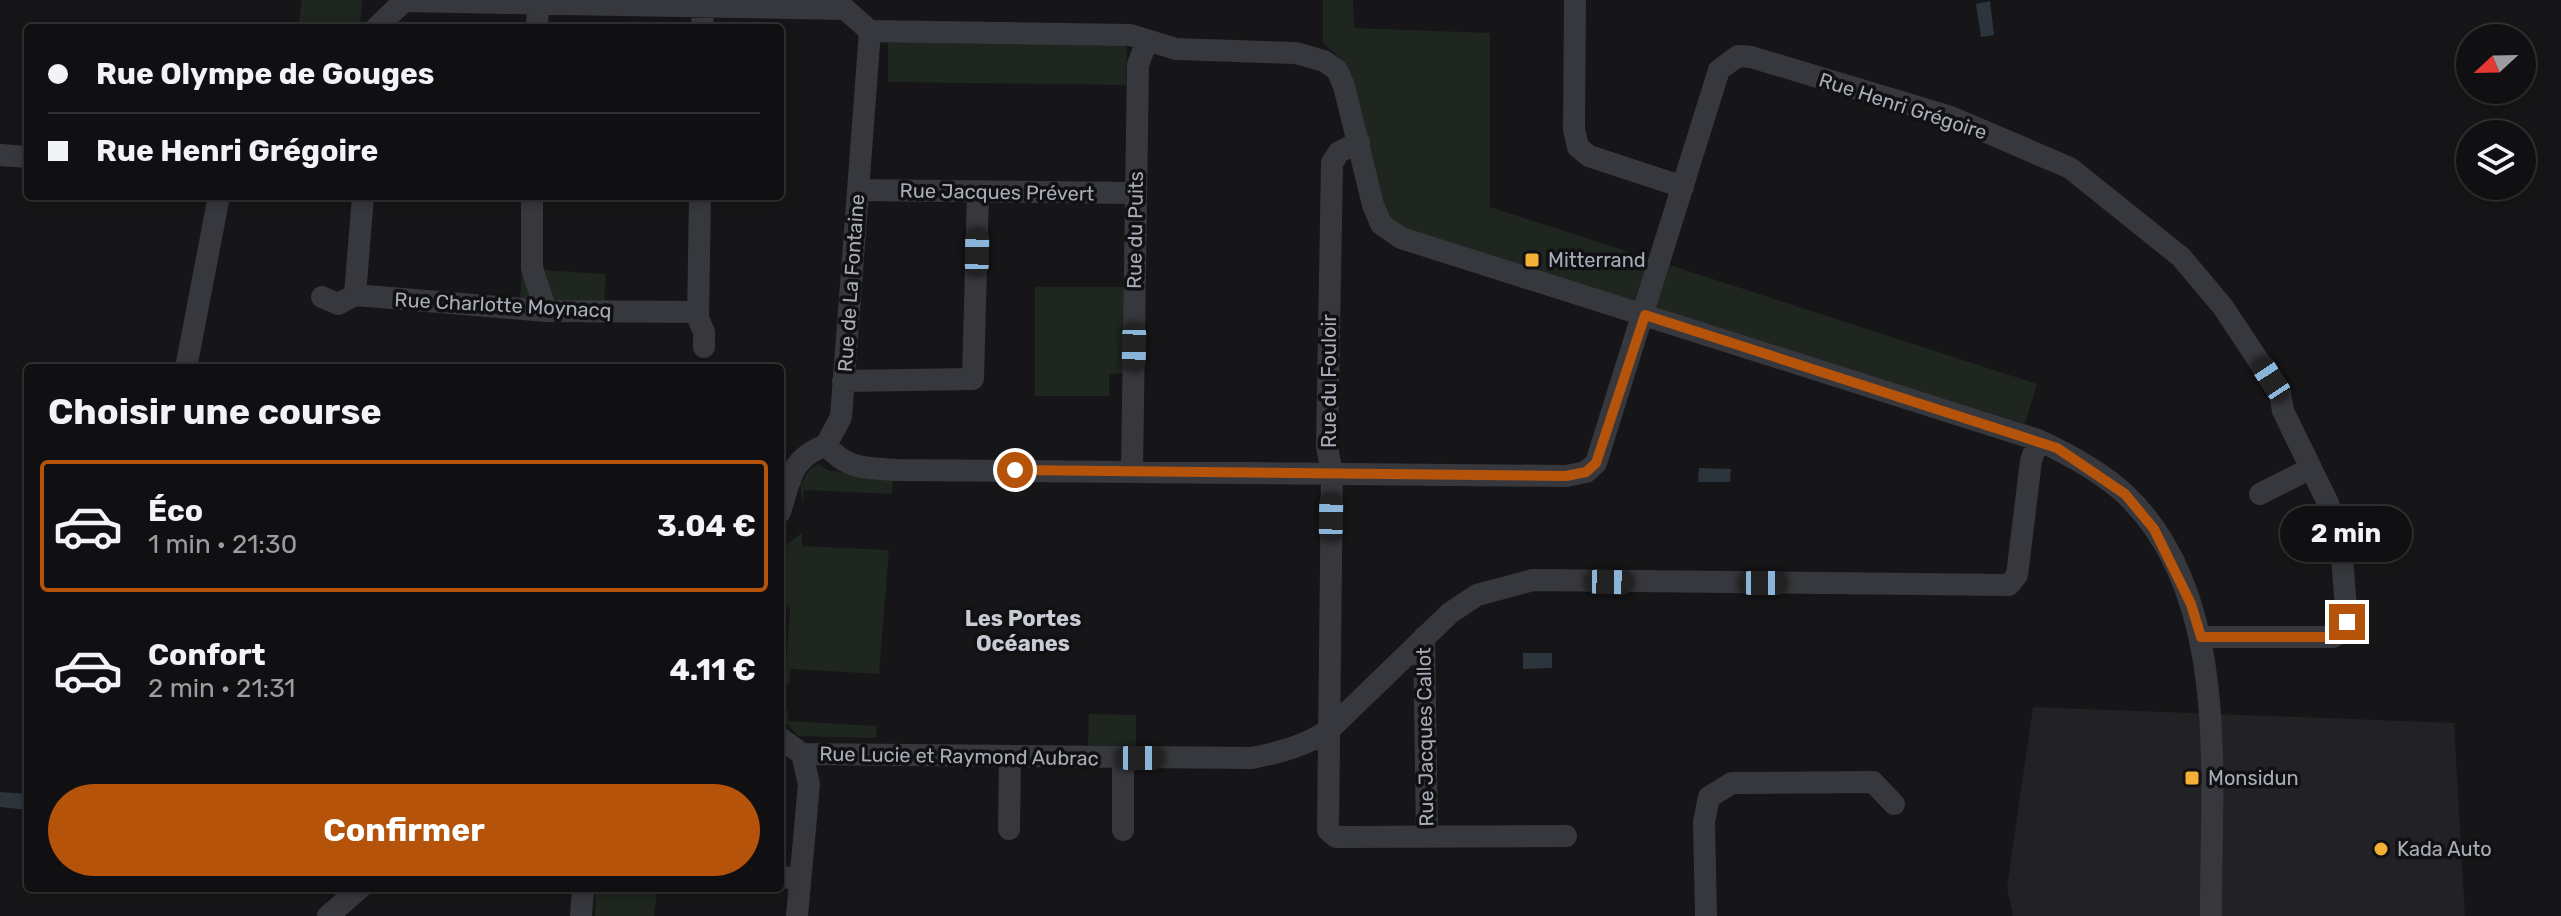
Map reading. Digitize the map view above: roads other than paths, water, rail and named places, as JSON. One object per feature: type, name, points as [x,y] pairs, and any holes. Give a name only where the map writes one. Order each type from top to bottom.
[{"type":"street","points":[[1575,0],[1574,129],[1578,147],[1589,156],[1683,187]]},
{"type":"street","points":[[380,24],[404,1],[538,4],[702,17],[845,9],[870,31],[1130,35],[1176,49],[1314,56],[1337,70],[1359,142],[1373,205],[1381,224],[1401,238],[2038,440],[2088,467],[2125,494],[2154,529],[2166,551],[2191,604],[2201,637],[2209,686],[2211,916]]},
{"type":"street","points":[[537,24],[538,4]]},
{"type":"street","name":"Rue de La Fontaine","points":[[826,445],[841,417],[870,31]]},
{"type":"street","name":"Rue du Puits","points":[[1132,470],[1138,65],[1147,40]]},
{"type":"street","name":"Rue Henri Grégoire","points":[[826,445],[844,463],[855,468],[1566,476],[1586,472],[1596,463],[1645,315],[1719,70],[1738,56],[1751,57],[1951,117],[2070,168],[2181,257],[2223,307],[2280,393],[2283,411],[2328,503],[2342,557],[2347,622],[2344,630],[2333,637],[2201,637]]},
{"type":"street","name":"Rue du Fouloir","points":[[1329,730],[1332,473],[1327,447],[1332,163],[1339,152],[1359,142]]},
{"type":"street","points":[[0,155],[24,157]]},
{"type":"street","name":"Rue Jacques Prévert","points":[[858,190],[1135,193]]},
{"type":"street","points":[[843,381],[973,379],[978,192]]},
{"type":"street","points":[[187,364],[218,200]]},
{"type":"street","points":[[355,295],[363,200]]},
{"type":"street","points":[[532,200],[532,268],[546,311]]},
{"type":"street","points":[[700,200],[698,312],[704,347]]},
{"type":"street","name":"Rue Charlotte Moynacq","points":[[322,297],[338,304],[355,295],[546,311],[698,312]]},
{"type":"street","name":"Rue Lucie et Raymond Aubrac","points":[[802,754],[1252,758],[1311,742],[1329,730],[1450,613],[1477,595],[1533,580],[2009,585],[2017,575],[2031,461],[2038,440]]},
{"type":"street","points":[[784,499],[794,466],[806,453],[826,445]]},
{"type":"street","points":[[2260,494],[2311,468]]},
{"type":"street","name":"Rue Jacques Callot","points":[[1424,637],[1427,836]]},
{"type":"street","name":"Rue Jacques Callot","points":[[1329,730],[1328,830],[1336,837],[1566,836]]},
{"type":"street","points":[[784,741],[802,754],[809,784],[790,878],[797,916]]},
{"type":"street","points":[[1009,829],[1010,756]]},
{"type":"street","points":[[1123,758],[1123,830]]},
{"type":"street","points":[[1706,916],[1704,822],[1709,797],[1732,783],[1873,782],[1894,804]]},
{"type":"street","points":[[328,916],[355,892]]},
{"type":"street","points":[[581,916],[583,892]]},
{"type":"place","name":"Mitterrand","points":[[1532,260]]},
{"type":"place","name":"Monsidun","points":[[2192,778]]},
{"type":"place","name":"Kada Auto","points":[[2381,849]]},
{"type":"district","name":"Les Portes Océanes","points":[[1023,630]]}]
